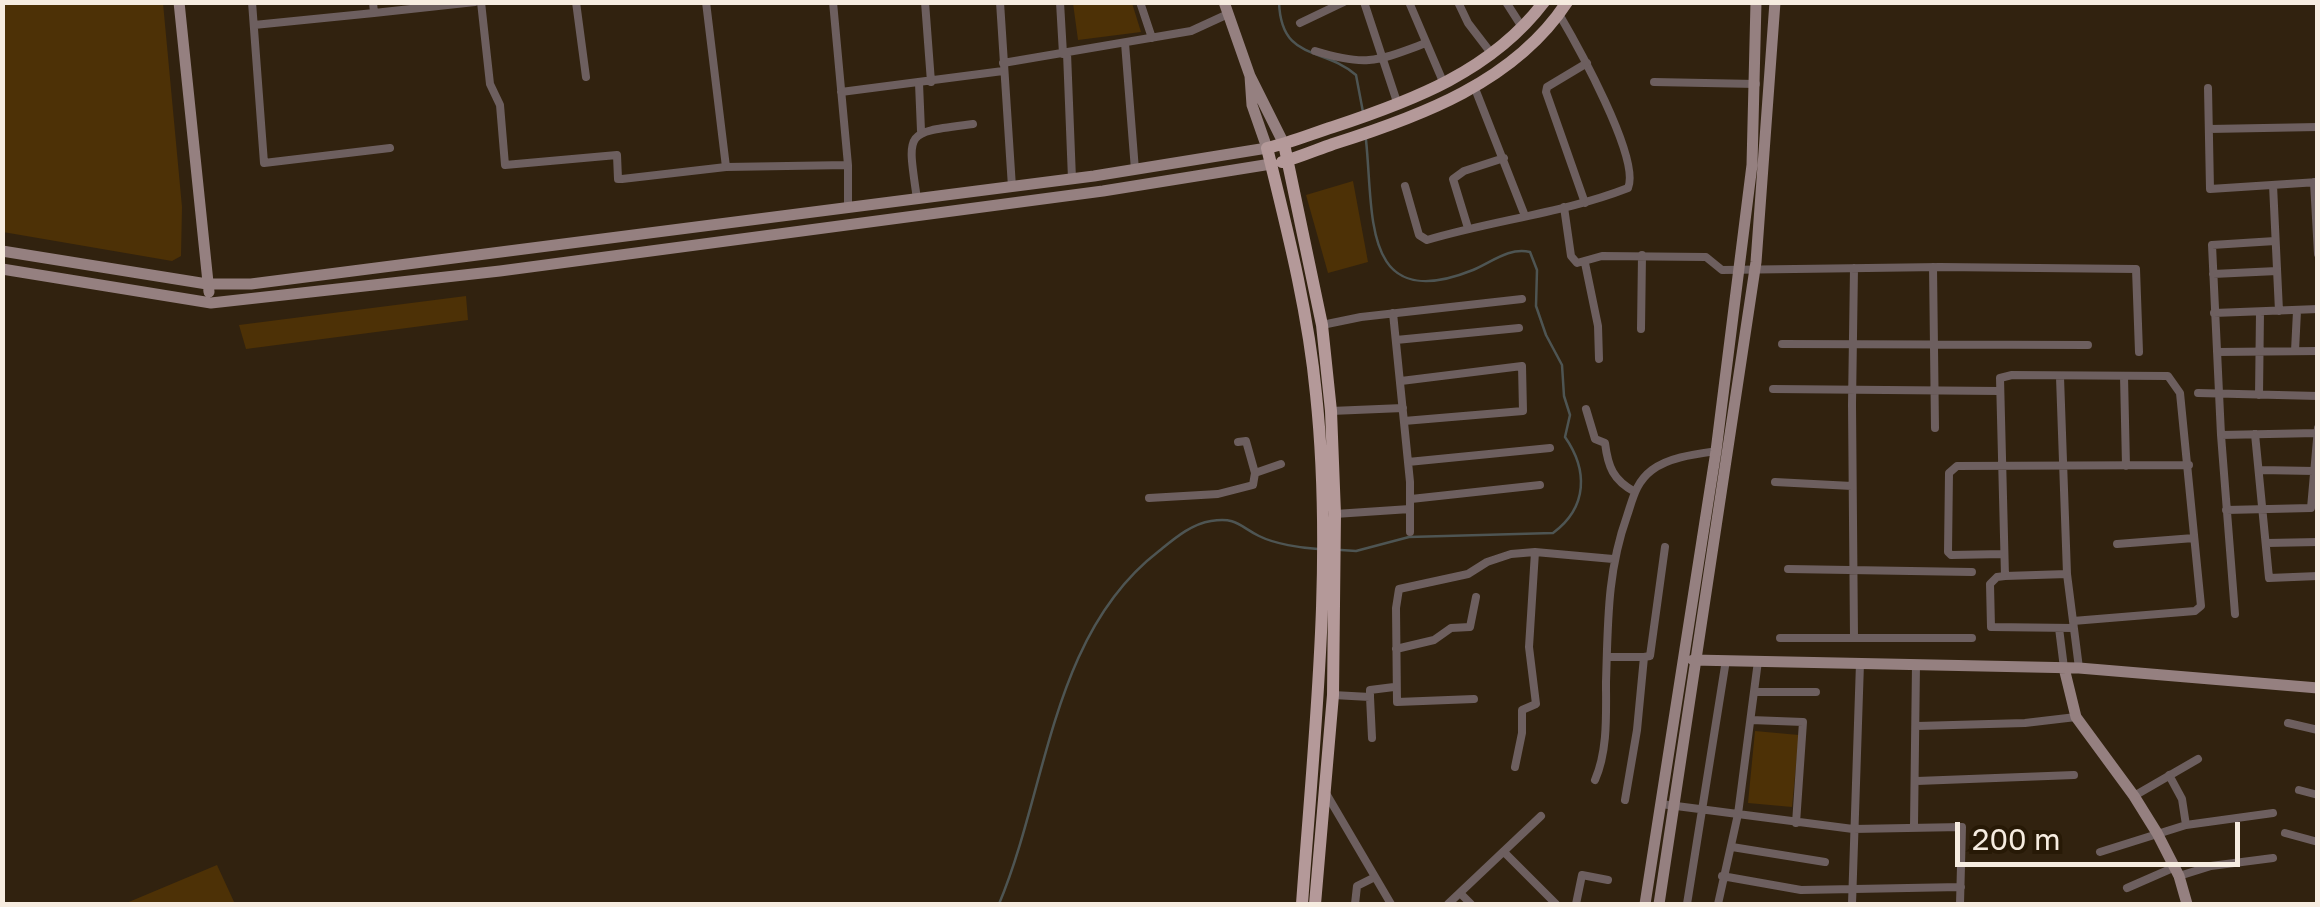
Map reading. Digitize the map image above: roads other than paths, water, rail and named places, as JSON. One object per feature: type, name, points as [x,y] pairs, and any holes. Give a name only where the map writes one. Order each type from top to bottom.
[{"type":"main road","points":[[179,2],[212,303]]},
{"type":"main road","points":[[2,251],[207,284],[250,284],[1135,170],[1267,148],[1367,118],[1444,84],[1491,53],[1544,2]]},
{"type":"main road","points":[[1722,451],[1752,165],[1756,2]]},
{"type":"main road","points":[[1659,904],[1660,857],[1722,451],[1755,270],[1774,2]]},
{"type":"main road","points":[[1226,8],[1250,76],[1284,144],[1322,325],[1331,410],[1335,514],[1322,578],[1302,904]]},
{"type":"main road","points":[[2,269],[212,303],[538,266],[1104,191],[1271,164],[1371,133],[1474,86],[1502,67],[1563,8]]},
{"type":"main road","points":[[1250,76],[1252,105],[1290,234],[1312,364],[1329,538],[1336,572],[1333,696],[1316,904]]},
{"type":"main road","points":[[1690,660],[2079,668],[2318,688]]},
{"type":"main road","points":[[2064,668],[2076,716],[2157,834],[2177,872],[2187,904]]},
{"type":"main road","points":[[1645,904],[1660,857]]},
{"type":"street","points":[[252,2],[264,162],[390,148]]},
{"type":"street","points":[[254,25],[374,8],[478,2],[490,84],[500,105],[505,165],[617,155],[618,179],[726,168],[848,165]]},
{"type":"street","points":[[576,2],[586,77]]},
{"type":"street","points":[[706,2],[726,168]]},
{"type":"street","points":[[833,2],[848,165],[848,208]]},
{"type":"street","points":[[926,2],[931,82]]},
{"type":"street","points":[[1000,2],[1012,187]]},
{"type":"street","points":[[1060,2],[1072,179]]},
{"type":"street","points":[[1140,2],[1152,38]]},
{"type":"street","points":[[1300,23],[1344,2]]},
{"type":"street","points":[[1364,2],[1398,105]]},
{"type":"street","points":[[1409,2],[1444,84]]},
{"type":"street","points":[[1458,2],[1469,26],[1491,53]]},
{"type":"street","points":[[1506,2],[1522,27]]},
{"type":"street","points":[[841,92],[931,82],[1191,31],[1226,8]]},
{"type":"street","points":[[1404,186],[1422,239],[1585,204],[1628,188],[1632,180],[1622,145],[1563,8]]},
{"type":"street","points":[[1125,43],[1135,170]]},
{"type":"street","points":[[1315,51],[1348,61],[1382,60],[1426,43]]},
{"type":"street","points":[[1585,204],[1546,92],[1547,87],[1587,63]]},
{"type":"street","points":[[1654,82],[1756,84]]},
{"type":"street","points":[[919,83],[921,131]]},
{"type":"street","points":[[1474,86],[1525,216]]},
{"type":"street","points":[[2208,88],[2210,188],[2316,182],[2317,250]]},
{"type":"street","points":[[917,199],[910,143],[921,131],[974,124]]},
{"type":"street","points":[[2209,129],[2318,128]]},
{"type":"street","points":[[1468,228],[1453,179],[1464,171],[1504,158]]},
{"type":"street","points":[[2273,185],[2279,311]]},
{"type":"street","points":[[1564,207],[1571,256],[1577,263],[1592,258],[1642,255],[1706,258],[1722,270],[2136,269],[2140,352]]},
{"type":"street","points":[[2235,614],[2220,435],[2212,244],[2275,241]]},
{"type":"street","points":[[1642,255],[1642,329]]},
{"type":"street","points":[[1584,263],[1598,326],[1599,359]]},
{"type":"street","points":[[1933,267],[1935,428]]},
{"type":"street","points":[[1854,268],[1854,638]]},
{"type":"street","points":[[2213,274],[2278,271]]},
{"type":"street","points":[[1322,325],[1522,299]]},
{"type":"street","points":[[2214,314],[2318,309]]},
{"type":"street","points":[[2295,352],[2297,311]]},
{"type":"street","points":[[2258,395],[2260,312]]},
{"type":"street","points":[[1392,313],[1408,462],[1410,532]]},
{"type":"street","points":[[1396,340],[1519,328]]},
{"type":"street","points":[[1782,344],[2088,344]]},
{"type":"street","points":[[2217,352],[2318,351]]},
{"type":"street","points":[[1401,380],[1522,366],[1523,411],[1404,421]]},
{"type":"street","points":[[2005,576],[1999,391],[2004,376],[2168,376],[2177,384],[2202,603],[2199,608],[2058,628],[1991,627],[1990,584],[1997,577],[2067,574]]},
{"type":"street","points":[[2124,376],[2126,466]]},
{"type":"street","points":[[2060,377],[2067,574],[2079,668]]},
{"type":"street","points":[[1773,389],[1999,391]]},
{"type":"street","points":[[2198,393],[2318,396]]},
{"type":"street","points":[[1331,410],[1403,408]]},
{"type":"street","points":[[1586,410],[1594,439],[1605,443],[1616,482],[1635,492]]},
{"type":"street","points":[[2220,435],[2317,430],[2311,508],[2226,510]]},
{"type":"street","points":[[2256,434],[2269,578],[2318,576]]},
{"type":"street","points":[[1149,498],[1241,491],[1253,485],[1255,473],[1246,441],[1238,442]]},
{"type":"street","points":[[1408,462],[1550,448]]},
{"type":"street","points":[[1595,780],[1601,767],[1606,717],[1612,559],[1635,492],[1640,480],[1656,467],[1722,451]]},
{"type":"street","points":[[1255,473],[1281,464]]},
{"type":"street","points":[[2004,554],[1951,556],[1948,552],[1949,472],[1957,466],[2188,465]]},
{"type":"street","points":[[2260,470],[2314,470]]},
{"type":"street","points":[[1775,482],[1852,486]]},
{"type":"street","points":[[1335,514],[1540,485]]},
{"type":"street","points":[[2117,544],[2194,538]]},
{"type":"street","points":[[2267,542],[2318,542]]},
{"type":"street","points":[[1607,656],[1650,656],[1665,547]]},
{"type":"street","points":[[1474,699],[1396,702],[1399,589],[1468,574],[1510,554],[1535,552],[1612,559]]},
{"type":"street","points":[[1515,767],[1524,720],[1522,710],[1536,704],[1529,646],[1535,552]]},
{"type":"street","points":[[1788,569],[1972,572]]},
{"type":"street","points":[[1396,649],[1434,640],[1452,628],[1470,627],[1476,597]]},
{"type":"street","points":[[2058,628],[2064,668]]},
{"type":"street","points":[[1780,638],[1972,638]]},
{"type":"street","points":[[1624,800],[1637,730],[1644,656]]},
{"type":"street","points":[[1687,904],[1726,660]]},
{"type":"street","points":[[1718,904],[1738,814],[1758,661]]},
{"type":"street","points":[[1852,904],[1860,663]]},
{"type":"street","points":[[1914,826],[1916,664]]},
{"type":"street","points":[[1372,738],[1370,690],[1394,687]]},
{"type":"street","points":[[1755,692],[1816,692]]},
{"type":"street","points":[[1333,696],[1370,697]]},
{"type":"street","points":[[1917,726],[2026,723],[2076,716]]},
{"type":"street","points":[[1751,720],[1804,722],[1796,824]]},
{"type":"street","points":[[2288,723],[2318,730]]},
{"type":"street","points":[[2134,796],[2198,759]]},
{"type":"street","points":[[1312,770],[1383,900],[1391,904]]},
{"type":"street","points":[[1917,781],[2074,775]]},
{"type":"street","points":[[2170,775],[2182,799],[2186,825]]},
{"type":"street","points":[[2299,790],[2318,796]]},
{"type":"street","points":[[1668,805],[1854,829],[1962,827],[1960,904]]},
{"type":"street","points":[[2100,852],[2186,825],[2273,813]]},
{"type":"street","points":[[1448,904],[1541,816]]},
{"type":"street","points":[[2285,833],[2318,842]]},
{"type":"street","points":[[1732,847],[1825,862]]},
{"type":"street","points":[[1504,852],[1556,904]]},
{"type":"street","points":[[2127,888],[2177,872],[2273,858]]},
{"type":"street","points":[[1570,872],[1608,880]]},
{"type":"street","points":[[1576,904],[1582,875]]},
{"type":"street","points":[[1722,876],[1801,890],[1961,887]]},
{"type":"street","points":[[1355,904],[1357,886],[1374,878]]},
{"type":"street","points":[[1799,904],[1801,890]]},
{"type":"street","points":[[1460,893],[1471,904]]},
{"type":"waterway","points":[[1279,2],[1287,35],[1296,44],[1356,75],[1363,112]]},
{"type":"waterway","points":[[1341,550],[1356,551],[1409,537],[1553,533],[1573,512],[1581,488],[1578,462],[1565,437],[1570,415],[1562,365],[1536,306],[1537,270],[1530,252],[1508,253],[1473,270],[1437,280],[1410,279],[1392,268],[1380,250],[1374,226],[1366,140]]},
{"type":"waterway","points":[[999,904],[1074,668],[1095,625],[1123,585],[1177,537],[1211,521],[1232,521],[1273,541],[1318,549]]}]
